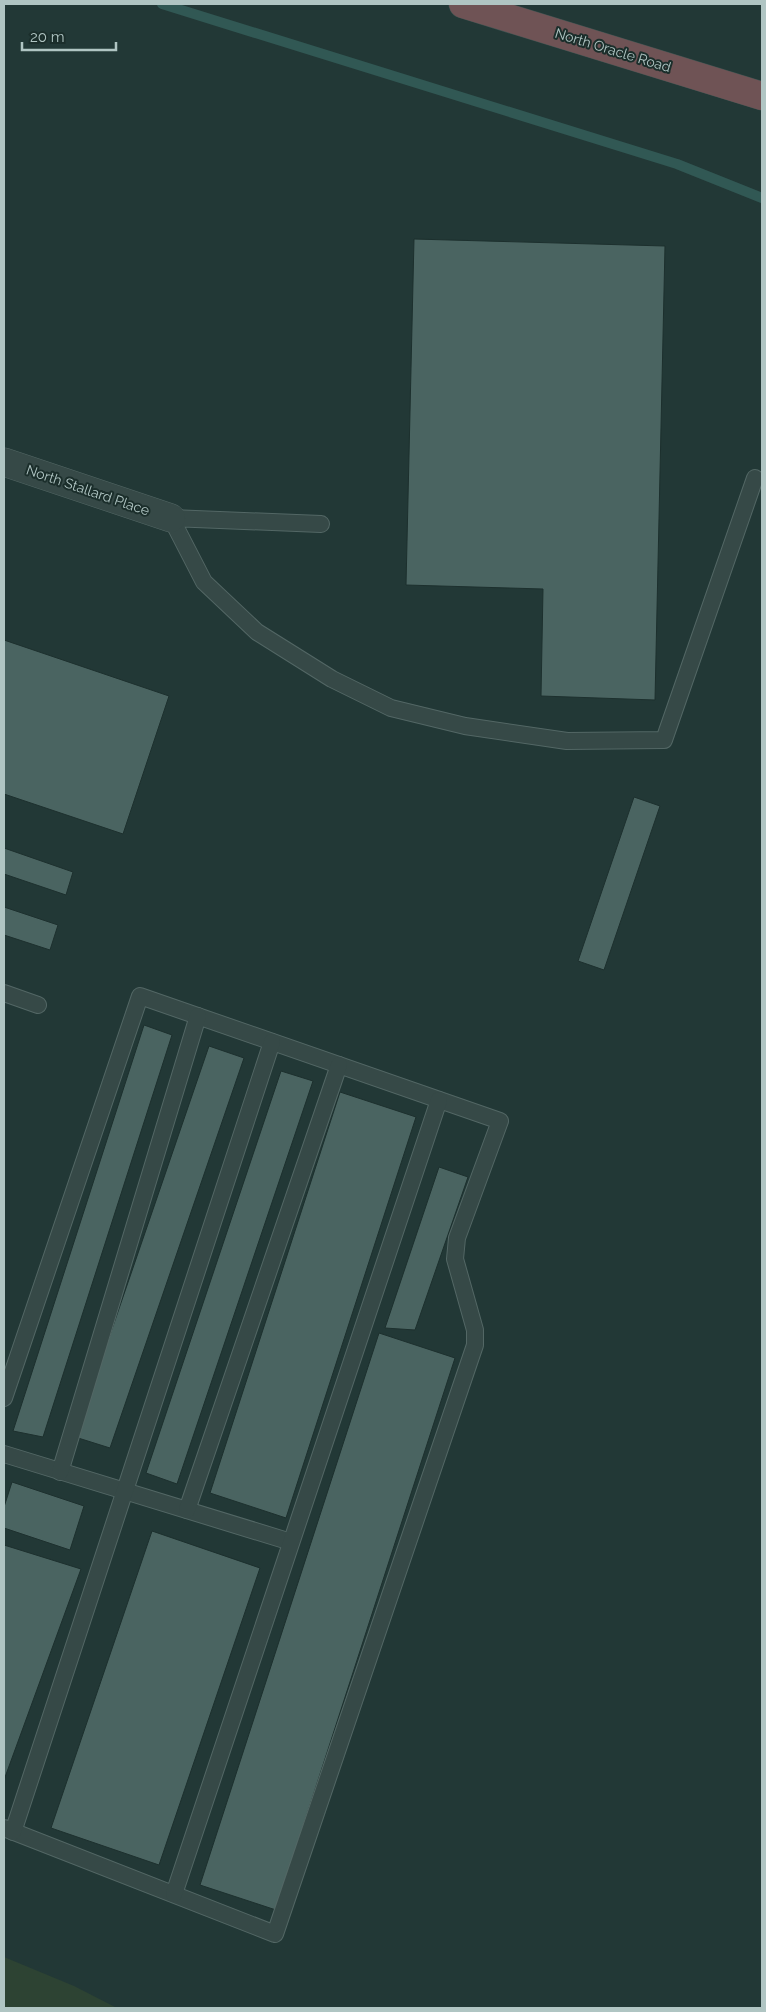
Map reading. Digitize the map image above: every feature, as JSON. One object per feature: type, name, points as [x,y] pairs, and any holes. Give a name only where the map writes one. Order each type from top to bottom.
[{"type":"highway","name":"North Oracle Road","points":[[463,4],[762,96]]},
{"type":"street","name":"North Stallard Place","points":[[4,462],[171,518]]},
{"type":"lane","points":[[321,524],[171,518],[204,582],[257,632],[332,679],[392,708],[465,726],[567,741],[664,740],[755,478]]},
{"type":"lane","points":[[4,992],[38,1005]]},
{"type":"lane","points":[[4,1398],[140,996],[500,1121],[457,1238],[455,1259],[475,1330],[475,1345],[275,1934],[9,1830],[124,1491],[272,1042]]},
{"type":"lane","points":[[60,1472],[198,1016]]},
{"type":"lane","points":[[187,1510],[339,1066]]},
{"type":"lane","points":[[174,1894],[439,1100]]},
{"type":"lane","points":[[4,1454],[291,1542]]},
{"type":"green space","points":[[4,1957],[74,1986],[117,2008],[4,2008]]},
{"type":"building","points":[[414,239],[665,246],[655,700],[541,696],[543,589],[406,585]]},
{"type":"building","points":[[4,640],[169,696],[123,834],[4,794]]},
{"type":"building","points":[[634,797],[660,806],[604,970],[578,961]]},
{"type":"building","points":[[4,848],[73,872],[66,895],[4,874]]},
{"type":"building","points":[[4,907],[58,925],[50,950],[4,935]]},
{"type":"building","points":[[144,1025],[172,1035],[43,1437],[13,1431]]},
{"type":"building","points":[[209,1046],[244,1058],[110,1448],[75,1437]]},
{"type":"building","points":[[281,1071],[313,1081],[177,1484],[146,1473]]},
{"type":"building","points":[[340,1092],[416,1117],[286,1518],[210,1493]]},
{"type":"building","points":[[439,1167],[468,1177],[415,1330],[385,1328]]},
{"type":"building","points":[[379,1333],[455,1358],[276,1910],[200,1885]]},
{"type":"building","points":[[12,1482],[84,1506],[70,1550],[4,1528],[4,1507]]},
{"type":"building","points":[[152,1531],[260,1568],[159,1865],[51,1828]]},
{"type":"building","points":[[4,1545],[81,1569],[4,1780]]},
{"type":"waterway","points":[[162,4],[677,164],[762,198]]}]
